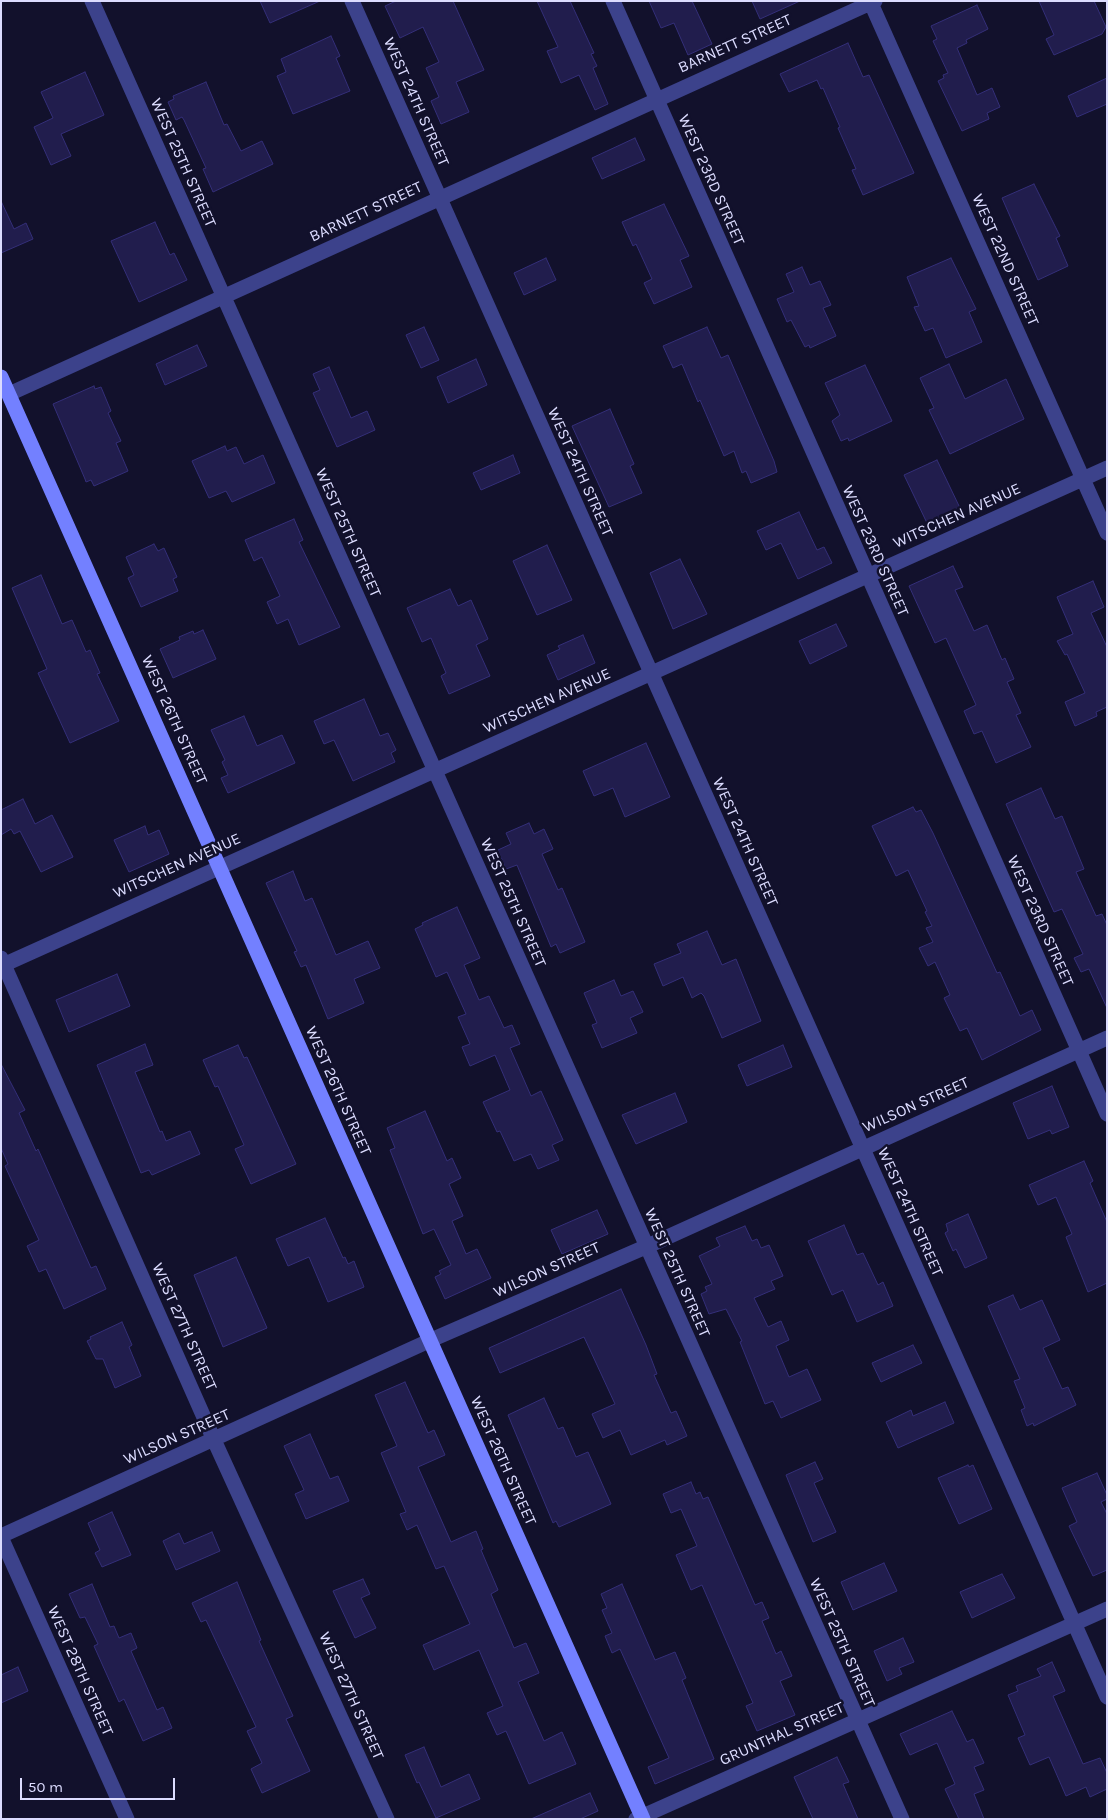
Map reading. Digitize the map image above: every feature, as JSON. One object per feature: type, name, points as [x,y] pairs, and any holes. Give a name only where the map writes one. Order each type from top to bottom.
[{"type":"main road","name":"WEST 26TH STREET","points":[[1,377],[220,866],[640,1818]]},
{"type":"street","name":"WEST 25TH STREET","points":[[92,1],[902,1819]]},
{"type":"street","name":"WEST 24TH STREET","points":[[352,1],[1107,1697]]},
{"type":"street","name":"WEST 23RD STREET","points":[[613,1],[1107,1114]]},
{"type":"street","name":"BARNETT STREET","points":[[9,394],[439,197],[872,2]]},
{"type":"street","name":"WEST 22ND STREET","points":[[872,2],[1107,533]]},
{"type":"street","name":"WITSCHEN AVENUE","points":[[2,963],[1107,468]]},
{"type":"street","name":"WEST 27TH STREET","points":[[2,963],[214,1440],[387,1819]]},
{"type":"street","name":"WILSON STREET","points":[[1,1536],[430,1340],[646,1246],[1107,1038]]},
{"type":"street","name":"WEST 28TH STREET","points":[[1,1536],[127,1819]]},
{"type":"street","name":"GRUNTHAL STREET","points":[[640,1818],[1107,1609]]},
{"type":"building","points":[[260,1],[320,1],[270,23]]},
{"type":"building","points":[[396,1],[453,1],[484,70],[456,82],[469,112],[441,124],[431,101],[439,97],[426,68],[439,62],[423,27],[400,38],[385,6]]},
{"type":"building","points":[[537,1],[570,1],[594,53],[591,54],[597,66],[593,68],[608,104],[595,110],[579,75],[561,83],[547,51],[558,47]]},
{"type":"building","points":[[649,1],[692,1],[712,44],[688,55],[674,23],[661,28]]},
{"type":"building","points":[[752,1],[800,1],[760,19]]},
{"type":"building","points":[[1039,1],[1094,1],[1106,27],[1102,34],[1054,55],[1046,39],[1054,35]]},
{"type":"building","points":[[977,5],[988,29],[966,40],[967,43],[957,48],[977,95],[992,88],[1000,107],[987,113],[989,119],[962,131],[938,81],[944,78],[943,75],[948,73],[933,41],[937,39],[931,26]]},
{"type":"building","points":[[331,36],[340,56],[336,58],[350,91],[293,114],[277,76],[286,72],[281,59]]},
{"type":"building","points":[[848,43],[863,77],[869,75],[914,173],[863,195],[852,170],[856,169],[823,88],[821,89],[817,80],[789,92],[780,74]]},
{"type":"building","points":[[85,72],[104,115],[61,134],[71,156],[51,165],[34,127],[53,118],[41,92]]},
{"type":"building","points":[[1107,78],[1107,104],[1077,117],[1068,96]]},
{"type":"building","points":[[206,82],[224,125],[227,124],[241,151],[262,141],[273,164],[213,192],[203,169],[206,168],[184,120],[182,117],[176,120],[168,102],[174,99],[173,96]]},
{"type":"building","points":[[635,138],[645,160],[602,179],[592,158]]},
{"type":"building","points":[[1034,184],[1060,236],[1056,238],[1068,266],[1038,280],[1002,198]]},
{"type":"building","points":[[1,201],[14,229],[26,223],[33,239],[1,253]]},
{"type":"building","points":[[664,204],[689,256],[680,260],[692,287],[654,304],[644,283],[652,279],[636,244],[633,246],[622,222]]},
{"type":"building","points":[[155,222],[170,255],[174,253],[187,280],[139,302],[111,241]]},
{"type":"building","points":[[546,258],[556,280],[524,295],[514,273]]},
{"type":"building","points":[[951,258],[976,309],[969,312],[982,342],[946,358],[933,328],[925,331],[914,307],[919,306],[907,277]]},
{"type":"building","points":[[802,267],[810,285],[820,281],[831,305],[823,308],[836,336],[810,348],[809,345],[805,347],[791,320],[787,322],[777,299],[794,292],[786,274]]},
{"type":"building","points":[[424,327],[439,360],[421,368],[406,335]]},
{"type":"building","points":[[707,327],[721,358],[728,355],[774,461],[777,472],[751,483],[746,471],[742,473],[734,451],[724,456],[682,364],[673,368],[663,346]]},
{"type":"building","points":[[197,345],[207,366],[165,385],[156,364]]},
{"type":"building","points":[[476,359],[487,385],[448,403],[437,377]]},
{"type":"building","points":[[949,364],[965,399],[1006,379],[1024,419],[950,454],[929,410],[934,408],[920,378]]},
{"type":"building","points":[[865,365],[892,421],[849,441],[848,438],[841,441],[832,421],[840,415],[825,383]]},
{"type":"building","points":[[329,367],[351,418],[367,411],[375,430],[337,447],[313,393],[320,390],[313,374]]},
{"type":"building","points":[[94,386],[95,389],[101,387],[111,411],[108,413],[121,441],[116,443],[128,471],[94,486],[91,480],[86,482],[53,404]]},
{"type":"building","points":[[610,409],[634,464],[630,466],[642,493],[609,507],[572,426]]},
{"type":"building","points":[[225,446],[227,451],[236,447],[244,464],[263,455],[275,483],[232,502],[226,491],[209,498],[192,461]]},
{"type":"building","points":[[513,455],[520,473],[481,490],[473,473]]},
{"type":"building","points":[[937,460],[960,508],[927,523],[904,475]]},
{"type":"building","points":[[799,512],[817,550],[824,547],[832,563],[798,579],[781,543],[766,550],[757,531]]},
{"type":"building","points":[[294,519],[303,540],[299,542],[340,627],[299,645],[288,619],[277,624],[267,602],[280,596],[262,557],[254,561],[245,540]]},
{"type":"building","points":[[154,544],[158,551],[164,548],[177,577],[173,579],[178,591],[141,607],[128,578],[134,575],[126,557]]},
{"type":"building","points":[[547,545],[572,600],[537,615],[513,561]]},
{"type":"building","points":[[680,559],[707,614],[673,629],[650,573]]},
{"type":"building","points":[[953,566],[963,587],[955,590],[974,631],[987,625],[1002,660],[1005,658],[1014,679],[1007,682],[1021,713],[1016,715],[1031,747],[996,763],[982,731],[974,734],[964,711],[976,705],[946,638],[935,643],[909,586]]},
{"type":"building","points":[[41,575],[62,624],[72,620],[86,652],[90,650],[100,673],[97,674],[119,721],[70,743],[38,673],[47,669],[12,588]]},
{"type":"building","points":[[1093,581],[1104,607],[1091,613],[1107,647],[1107,707],[1096,712],[1097,716],[1075,726],[1065,702],[1085,693],[1067,654],[1065,655],[1057,641],[1073,634],[1057,597]]},
{"type":"building","points":[[450,589],[458,606],[471,600],[488,639],[476,645],[490,676],[449,694],[441,676],[446,673],[431,638],[422,642],[407,608]]},
{"type":"building","points":[[836,624],[847,646],[810,664],[799,641]]},
{"type":"building","points":[[203,630],[216,659],[173,678],[160,649],[180,640],[179,637],[193,631],[194,634]]},
{"type":"building","points":[[583,635],[595,663],[558,680],[547,655],[560,649],[558,646]]},
{"type":"building","points":[[364,699],[380,736],[388,733],[396,750],[391,753],[395,762],[353,781],[334,740],[324,744],[314,721]]},
{"type":"building","points":[[244,716],[257,746],[282,735],[295,763],[228,793],[221,778],[228,775],[222,762],[225,760],[211,730]]},
{"type":"building","points":[[646,743],[670,797],[625,817],[613,788],[594,796],[583,771]]},
{"type":"building","points":[[1041,788],[1055,819],[1062,816],[1084,869],[1076,872],[1096,916],[1102,914],[1107,925],[1107,1008],[1089,969],[1081,972],[1074,958],[1083,954],[1062,909],[1054,912],[1006,804]]},
{"type":"building","points":[[23,799],[35,824],[52,815],[73,857],[41,872],[20,831],[14,834],[11,829],[1,835],[1,810]]},
{"type":"building","points":[[913,807],[916,812],[921,810],[933,833],[997,973],[1000,972],[1020,1016],[1032,1010],[1041,1030],[982,1060],[967,1028],[960,1031],[944,998],[950,995],[935,962],[928,966],[919,948],[933,942],[926,928],[932,926],[908,870],[896,876],[872,826]]},
{"type":"building","points":[[529,823],[534,834],[544,829],[553,849],[542,854],[558,890],[562,888],[585,942],[560,953],[556,944],[551,947],[517,865],[506,869],[498,850],[511,844],[506,833]]},
{"type":"building","points":[[145,826],[148,835],[159,830],[169,854],[129,872],[114,840]]},
{"type":"building","points":[[293,871],[305,901],[312,898],[336,955],[368,941],[380,968],[354,979],[364,1003],[328,1019],[306,965],[301,967],[294,952],[297,951],[266,883]]},
{"type":"building","points":[[457,907],[480,958],[464,965],[479,1000],[489,996],[504,1028],[512,1025],[520,1044],[510,1048],[531,1096],[541,1091],[563,1140],[552,1145],[559,1160],[538,1169],[531,1154],[514,1161],[500,1131],[497,1132],[483,1102],[510,1090],[495,1055],[470,1066],[462,1047],[470,1044],[458,1017],[466,1014],[447,972],[436,977],[415,929],[423,925],[422,923]]},
{"type":"building","points":[[707,931],[722,965],[736,959],[761,1021],[722,1038],[704,996],[701,993],[692,998],[683,977],[663,986],[654,964],[681,953],[677,944]]},
{"type":"building","points":[[117,974],[130,1006],[69,1032],[56,1000]]},
{"type":"building","points":[[614,980],[621,996],[633,991],[643,1012],[630,1018],[637,1033],[602,1048],[592,1025],[597,1023],[584,993]]},
{"type":"building","points":[[145,1044],[153,1065],[135,1072],[160,1132],[162,1131],[166,1141],[190,1131],[200,1154],[152,1175],[149,1170],[141,1173],[97,1065]]},
{"type":"building","points":[[238,1045],[244,1058],[247,1057],[296,1164],[251,1184],[235,1149],[244,1145],[218,1086],[215,1087],[203,1060]]},
{"type":"building","points":[[783,1045],[792,1067],[747,1086],[738,1065]]},
{"type":"building","points":[[1,1064],[25,1110],[19,1113],[36,1151],[38,1149],[91,1268],[96,1266],[106,1289],[64,1309],[46,1269],[39,1272],[27,1246],[39,1240],[5,1166],[8,1164],[1,1148]]},
{"type":"building","points":[[1052,1086],[1069,1127],[1052,1134],[1050,1130],[1028,1139],[1013,1103]]},
{"type":"building","points":[[675,1093],[687,1122],[636,1144],[622,1115]]},
{"type":"building","points":[[425,1111],[447,1161],[452,1158],[461,1178],[449,1184],[463,1216],[452,1221],[466,1254],[477,1249],[491,1278],[445,1299],[435,1277],[441,1274],[439,1271],[451,1265],[434,1229],[423,1234],[390,1150],[395,1148],[387,1128]]},
{"type":"building","points":[[1084,1161],[1093,1181],[1090,1183],[1107,1222],[1107,1283],[1088,1292],[1066,1237],[1072,1234],[1056,1197],[1038,1205],[1029,1185]]},
{"type":"building","points":[[597,1210],[608,1234],[562,1254],[551,1230]]},
{"type":"building","points":[[968,1214],[987,1258],[965,1268],[956,1249],[953,1251],[945,1233],[948,1231],[946,1224]]},
{"type":"building","points":[[325,1218],[343,1258],[345,1257],[348,1264],[354,1261],[364,1287],[328,1302],[309,1257],[288,1266],[276,1239]]},
{"type":"building","points":[[844,1225],[857,1255],[863,1253],[878,1285],[883,1282],[893,1306],[857,1322],[843,1290],[832,1295],[808,1241]]},
{"type":"building","points":[[745,1226],[752,1241],[757,1239],[761,1248],[769,1245],[783,1276],[771,1281],[775,1289],[754,1298],[768,1327],[781,1321],[789,1340],[776,1346],[789,1377],[807,1369],[821,1400],[781,1418],[773,1401],[765,1404],[740,1342],[742,1341],[726,1309],[709,1314],[701,1294],[707,1291],[705,1287],[712,1284],[699,1256],[720,1246],[716,1238]]},
{"type":"building","points":[[236,1257],[267,1328],[223,1347],[194,1275]]},
{"type":"building","points":[[621,1289],[646,1345],[657,1374],[654,1375],[671,1413],[676,1411],[687,1436],[667,1445],[665,1440],[631,1455],[620,1430],[603,1438],[592,1414],[615,1404],[584,1337],[500,1373],[489,1348]]},
{"type":"building","points":[[1013,1295],[1020,1310],[1042,1300],[1060,1340],[1043,1348],[1062,1389],[1068,1387],[1076,1405],[1034,1426],[1033,1423],[1027,1426],[1021,1410],[1025,1408],[1014,1381],[1020,1379],[988,1306]]},
{"type":"building","points":[[122,1322],[132,1345],[129,1347],[141,1376],[115,1388],[103,1359],[96,1359],[87,1341],[91,1339],[90,1337]]},
{"type":"building","points":[[913,1345],[922,1363],[881,1382],[872,1363]]},
{"type":"building","points":[[405,1382],[428,1433],[434,1430],[445,1455],[418,1467],[451,1542],[476,1531],[483,1549],[481,1550],[498,1590],[491,1594],[514,1648],[526,1643],[539,1673],[518,1682],[544,1741],[562,1732],[576,1764],[529,1784],[506,1731],[497,1735],[487,1713],[503,1706],[479,1650],[434,1670],[423,1645],[470,1624],[444,1566],[436,1569],[417,1525],[407,1530],[400,1514],[406,1512],[381,1453],[397,1446],[375,1395]]},
{"type":"building","points":[[544,1398],[558,1429],[563,1427],[576,1457],[588,1452],[611,1504],[559,1527],[556,1521],[553,1523],[508,1415]]},
{"type":"building","points":[[945,1402],[954,1423],[898,1448],[886,1422],[911,1410],[913,1416]]},
{"type":"building","points":[[310,1434],[330,1479],[338,1476],[349,1501],[306,1519],[295,1494],[304,1490],[284,1446]]},
{"type":"building","points":[[815,1462],[823,1479],[814,1483],[836,1532],[813,1542],[786,1475]]},
{"type":"building","points":[[968,1465],[969,1467],[973,1465],[992,1509],[959,1524],[938,1478]]},
{"type":"building","points":[[1097,1473],[1107,1495],[1107,1499],[1101,1502],[1107,1514],[1107,1570],[1093,1576],[1069,1526],[1077,1522],[1062,1488]]},
{"type":"building","points":[[691,1482],[696,1494],[700,1492],[703,1499],[708,1497],[755,1605],[762,1602],[769,1618],[762,1621],[776,1654],[781,1651],[792,1676],[780,1681],[795,1715],[757,1731],[746,1706],[753,1703],[702,1585],[691,1590],[676,1555],[697,1546],[681,1509],[671,1513],[663,1494]]},
{"type":"building","points":[[112,1512],[131,1555],[102,1567],[95,1553],[100,1550],[88,1523]]},
{"type":"building","points":[[212,1532],[220,1551],[176,1570],[163,1541],[179,1533],[184,1544]]},
{"type":"building","points":[[884,1563],[897,1591],[853,1610],[841,1582]]},
{"type":"building","points":[[1002,1574],[1015,1598],[972,1618],[960,1592]]},
{"type":"building","points":[[363,1579],[370,1594],[361,1598],[376,1628],[355,1638],[333,1591]]},
{"type":"building","points":[[237,1582],[261,1640],[259,1641],[293,1716],[286,1719],[310,1771],[262,1793],[251,1769],[262,1763],[247,1731],[256,1727],[206,1620],[201,1622],[192,1603]]},
{"type":"building","points":[[92,1584],[110,1627],[114,1626],[119,1638],[131,1633],[137,1648],[131,1651],[157,1710],[163,1707],[172,1728],[143,1741],[124,1699],[119,1702],[94,1646],[98,1644],[85,1617],[80,1618],[69,1594]]},
{"type":"building","points":[[622,1584],[655,1660],[675,1652],[686,1678],[682,1680],[714,1759],[655,1784],[648,1767],[669,1758],[620,1649],[612,1653],[605,1636],[612,1633],[602,1610],[607,1608],[601,1594]]},
{"type":"building","points":[[903,1638],[914,1662],[899,1668],[902,1674],[887,1681],[874,1651]]},
{"type":"building","points":[[1052,1662],[1065,1691],[1053,1696],[1083,1764],[1100,1758],[1107,1773],[1107,1789],[1090,1797],[1086,1787],[1066,1796],[1049,1757],[1030,1765],[1018,1738],[1025,1735],[1008,1695],[1018,1691],[1016,1686],[1041,1676],[1037,1669]]},
{"type":"building","points":[[18,1667],[28,1691],[1,1703],[1,1675]]},
{"type":"building","points":[[952,1711],[967,1742],[973,1739],[984,1763],[974,1767],[984,1790],[974,1794],[984,1819],[959,1819],[945,1789],[955,1784],[937,1743],[910,1755],[900,1734]]},
{"type":"building","points":[[424,1747],[441,1787],[469,1774],[480,1799],[436,1818],[419,1782],[417,1783],[405,1755]]},
{"type":"building","points":[[837,1757],[849,1782],[843,1784],[858,1819],[813,1819],[794,1777]]},
{"type":"building","points":[[590,1793],[598,1811],[580,1819],[531,1819]]}]
